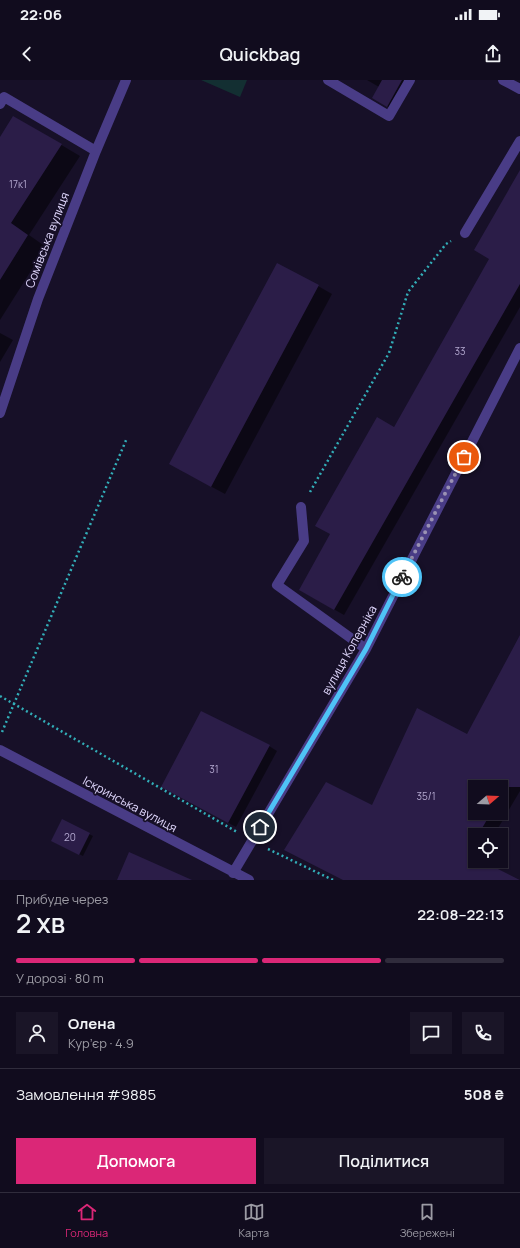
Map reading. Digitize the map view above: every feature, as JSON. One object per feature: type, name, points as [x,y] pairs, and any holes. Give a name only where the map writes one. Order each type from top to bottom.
[{"type":"street","name":"Сомівська вулиця","points":[[0,413],[38,299],[96,151],[126,80]]},
{"type":"street","points":[[328,80],[389,116],[410,80]]},
{"type":"street","points":[[503,80],[520,89]]},
{"type":"street","points":[[0,104],[4,97],[96,151]]},
{"type":"street","points":[[465,232],[520,141]]},
{"type":"street","name":"вулиця Коперніка","points":[[233,872],[366,649],[520,348]]},
{"type":"street","points":[[301,507],[304,541],[277,585],[366,649]]},
{"type":"street","name":"Іскринська вулиця","points":[[0,750],[249,880]]},
{"type":"path","points":[[301,507],[389,353],[408,292],[446,244],[465,232]]},
{"type":"path","points":[[0,736],[127,438]]},
{"type":"path","points":[[0,696],[266,848],[333,880]]},
{"type":"green space","points":[[201,80],[247,80],[240,97]]},
{"type":"building","points":[[382,80],[402,80],[387,107],[372,98]]},
{"type":"building","points":[[13,116],[62,144],[11,223],[28,235],[0,280],[0,137]]},
{"type":"building","points":[[520,170],[520,284],[334,610],[299,590],[330,534],[315,526],[377,417],[394,427],[489,259],[474,250]]},
{"type":"building","points":[[277,263],[319,285],[211,487],[169,464]]},
{"type":"building","points":[[520,635],[520,787],[508,787],[508,780],[468,780],[468,820],[487,820],[482,828],[468,828],[467,853],[468,868],[496,868],[520,880],[343,880],[284,850],[326,782],[372,805],[417,708],[467,734]]},
{"type":"building","points":[[201,711],[270,745],[228,823],[161,787]]},
{"type":"building","points":[[62,819],[90,833],[79,855],[51,841]]},
{"type":"building","points":[[129,852],[192,880],[117,880]]},
{"type":"way so far","points":[[402,577],[464,457]]},
{"type":"route","points":[[260,827],[366,649],[402,577]]}]
